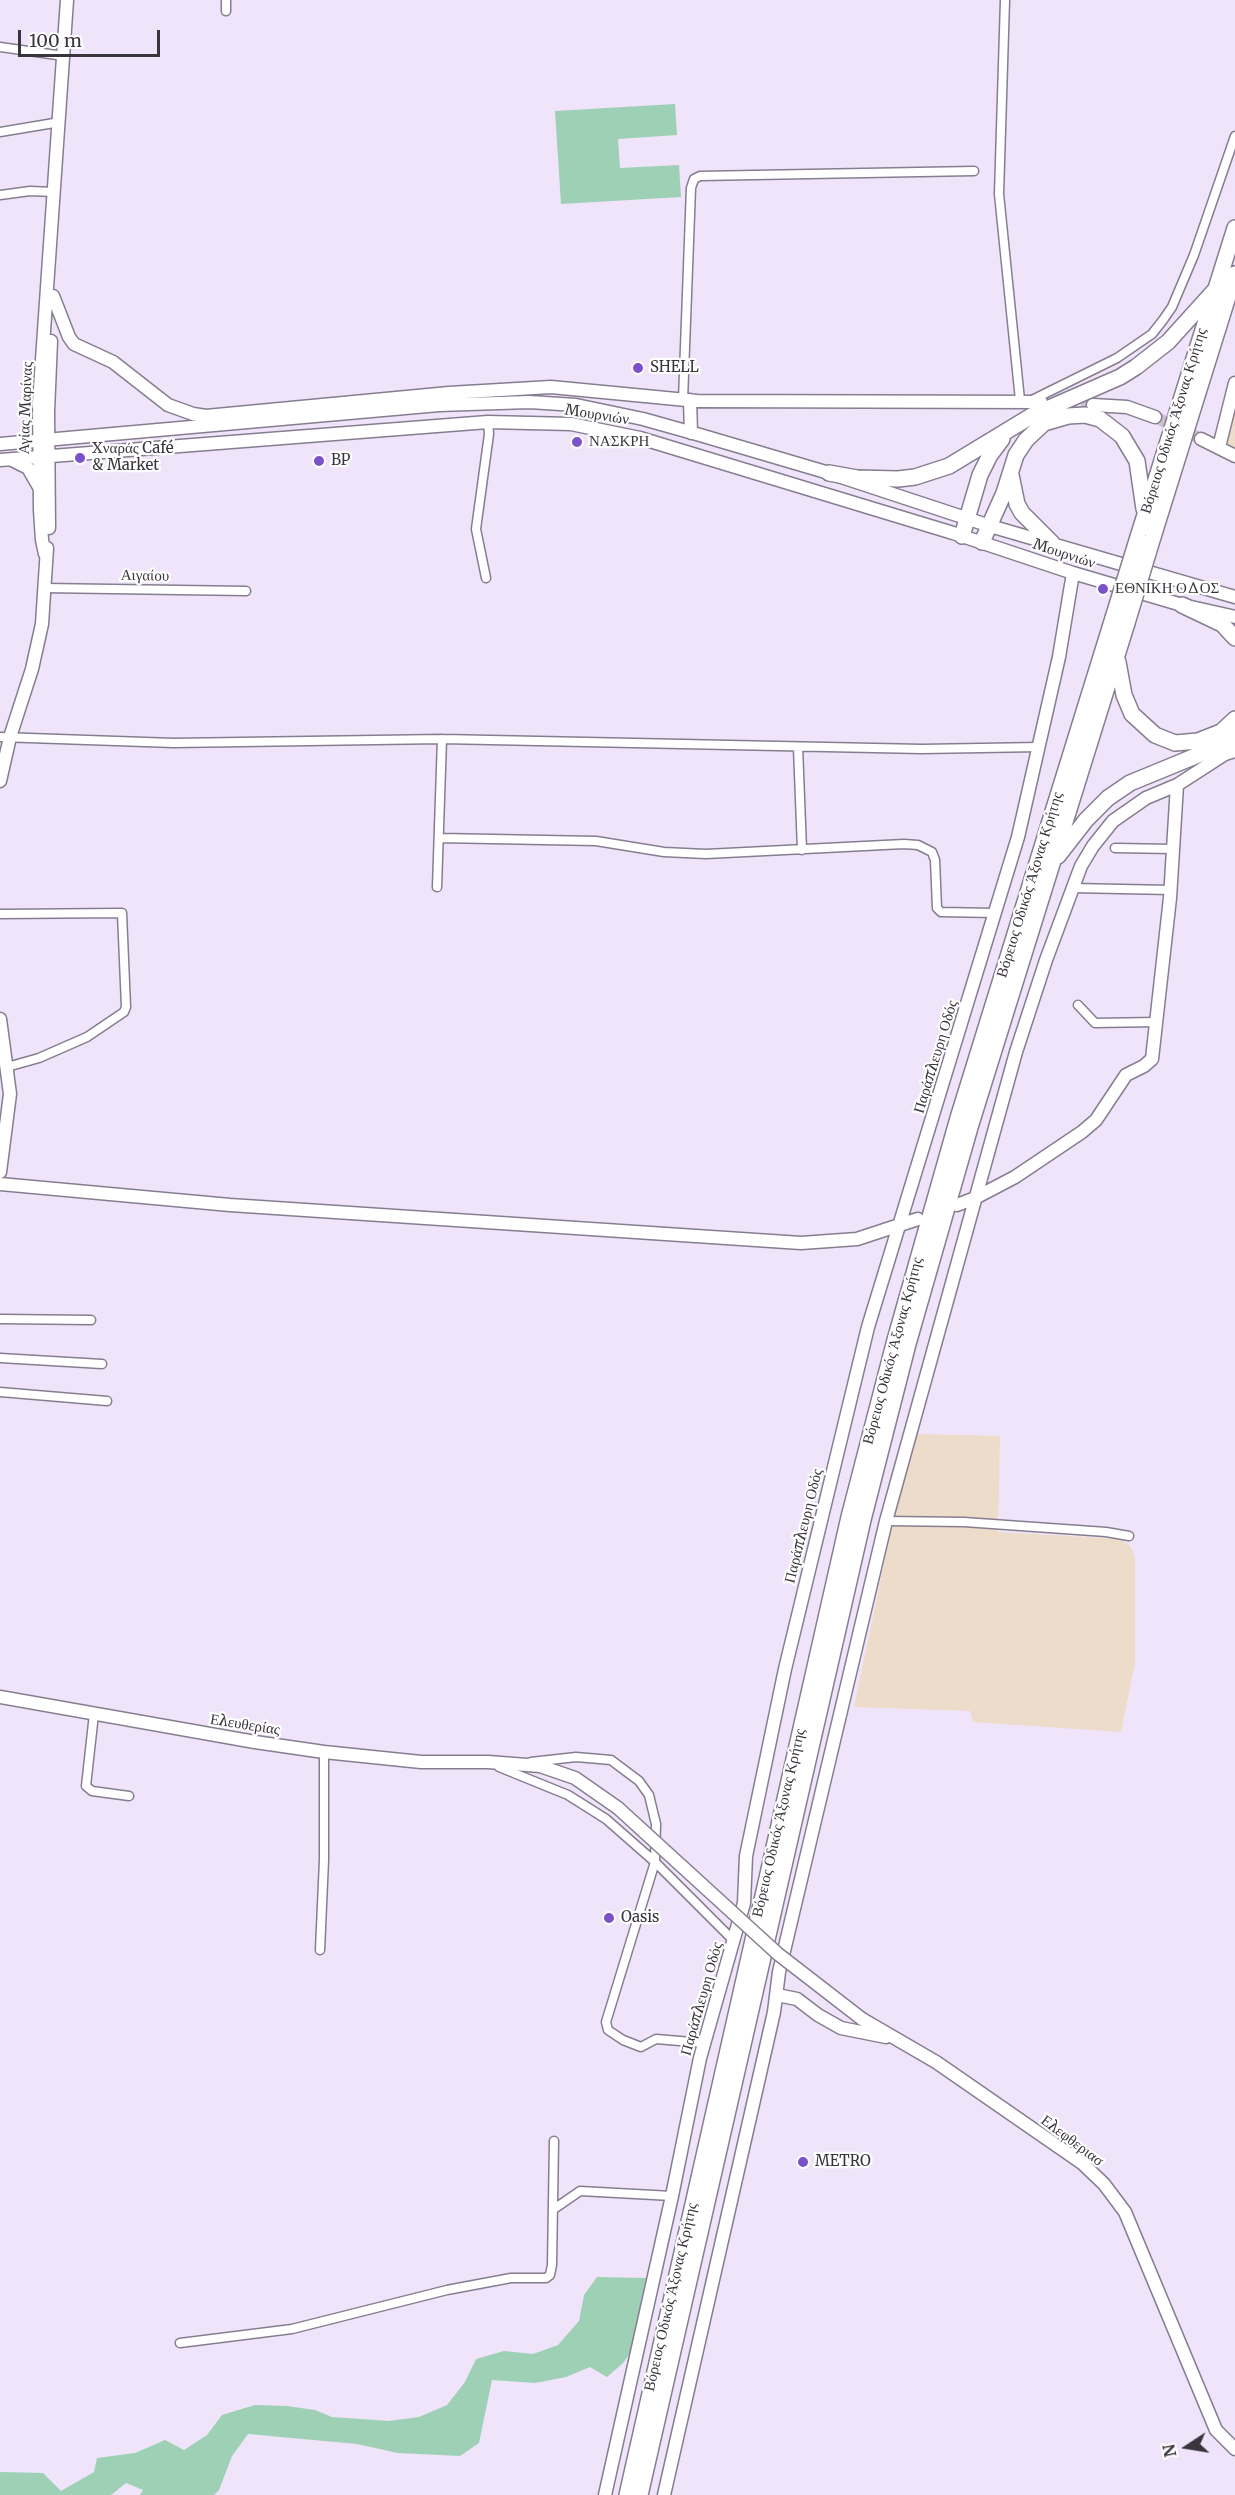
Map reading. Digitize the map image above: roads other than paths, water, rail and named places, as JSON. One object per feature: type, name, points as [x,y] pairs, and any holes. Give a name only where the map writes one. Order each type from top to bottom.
[{"type":"highway","name":"Βόρειος Οδικός Άξονας Κρήτης","points":[[1145,537],[1145,514],[1235,228]]},
{"type":"highway","name":"Βόρειος Οδικός Άξονας Κρήτης","points":[[627,2495],[852,1506],[958,1118],[1120,621],[1145,537],[1235,274]]},
{"type":"highway","points":[[829,473],[881,480],[915,477],[949,466],[1033,415],[1120,377],[1136,367],[1168,342],[1215,290]]},
{"type":"highway","points":[[982,542],[1016,455],[1026,440],[1044,423],[1068,416],[1100,419],[1122,436],[1137,461],[1145,514]]},
{"type":"highway","points":[[962,536],[980,475],[997,445],[1012,428]]},
{"type":"highway","points":[[1011,472],[1017,504],[1022,513],[1052,543]]},
{"type":"highway","points":[[1182,605],[1222,624],[1235,638]]},
{"type":"highway","name":"Βόρειος Οδικός Άξονας Κρήτης","points":[[640,2495],[863,1520],[908,1344],[971,1124],[1117,656],[1120,621]]},
{"type":"highway","points":[[1117,656],[1124,695],[1132,714],[1155,735],[1175,743],[1198,741],[1221,732],[1235,718]]},
{"type":"highway","points":[[1051,865],[1086,820],[1115,793],[1156,770],[1220,746],[1235,737]]},
{"type":"street","name":"Αγίας Μαρίνας","points":[[0,781],[5,737],[32,669],[42,624],[45,554],[48,540],[43,440],[48,277],[51,263],[67,0]]},
{"type":"street","points":[[226,0],[226,11]]},
{"type":"street","points":[[1005,0],[999,194],[1030,401]]},
{"type":"street","points":[[0,46],[64,56]]},
{"type":"street","points":[[0,132],[60,122]]},
{"type":"street","points":[[53,296],[74,344],[113,362],[168,405],[206,416],[449,393],[541,387],[572,387],[686,400],[1030,401],[1117,358],[1152,333],[1163,320],[1172,307],[1194,255],[1235,136]]},
{"type":"street","points":[[691,433],[686,400],[691,188],[694,179],[700,176],[974,171]]},
{"type":"street","points":[[0,195],[30,191],[54,192]]},
{"type":"street","name":"Αγίας Μαρίνας","points":[[44,413],[54,278],[51,263]]},
{"type":"street","points":[[1219,447],[1235,383]]},
{"type":"street","points":[[5,443],[439,405],[529,402],[576,405],[691,433],[829,473],[967,519],[1235,597]]},
{"type":"street","points":[[1093,405],[1127,407],[1155,417]]},
{"type":"street","points":[[5,443],[28,432],[44,413],[58,429],[75,438]]},
{"type":"street","points":[[486,578],[477,529],[489,434],[488,422]]},
{"type":"street","name":"Μουρνιών","points":[[5,460],[488,422],[571,424],[640,438],[982,542],[1073,573],[1182,605],[1235,617]]},
{"type":"street","points":[[1201,439],[1235,456]]},
{"type":"street","points":[[5,460],[28,468],[44,488],[56,468],[79,454]]},
{"type":"street","name":"Παράπλευρη Οδός","points":[[605,2495],[704,2043],[744,1903],[746,1856],[785,1669],[868,1327],[1018,837],[1040,747],[1064,631],[1073,573]]},
{"type":"street","name":"Αιγαίου","points":[[44,588],[246,591]]},
{"type":"street","points":[[5,737],[174,743],[442,739],[922,749],[1040,747]]},
{"type":"street","points":[[437,887],[442,739]]},
{"type":"street","points":[[798,747],[802,850]]},
{"type":"street","points":[[664,2495],[777,1995],[779,1972],[886,1521],[975,1198],[1046,960],[1072,888],[1093,846],[1113,821],[1146,798],[1177,785],[1225,754],[1235,751]]},
{"type":"street","points":[[957,1205],[1015,1177],[1096,1120],[1121,1079],[1132,1070],[1149,1063],[1157,1022],[1171,890],[1177,785]]},
{"type":"street","points":[[439,838],[596,841],[685,853],[729,854],[903,844],[927,848],[932,852],[935,860],[937,908],[941,912],[994,913]]},
{"type":"street","points":[[1115,848],[1173,849]]},
{"type":"street","points":[[1072,888],[1171,890]]},
{"type":"street","points":[[0,914],[122,913],[126,1007],[124,1012],[87,1037],[39,1058],[7,1066]]},
{"type":"street","points":[[1078,1005],[1095,1023],[1157,1022]]},
{"type":"street","points":[[0,1019],[7,1066],[5,1080],[9,1102],[0,1172]]},
{"type":"street","points":[[0,1184],[230,1205],[801,1243],[857,1239],[918,1219]]},
{"type":"street","points":[[0,1319],[91,1320]]},
{"type":"street","points":[[0,1358],[102,1364]]},
{"type":"street","points":[[0,1392],[107,1401]]},
{"type":"street","points":[[886,1521],[964,1522],[1106,1532],[1129,1536]]},
{"type":"street","name":"Ελευθερίας","points":[[0,1697],[255,1743],[324,1752],[421,1762],[522,1763],[550,1768],[576,1778],[618,1808]]},
{"type":"street","points":[[94,1714],[86,1786],[92,1791],[129,1796]]},
{"type":"street","points":[[321,1950],[324,1752]]},
{"type":"street","points":[[522,1763],[567,1758],[611,1760],[639,1781],[649,1795],[656,1824],[656,1862],[606,2022],[608,2030],[623,2040],[641,2047],[656,2039],[704,2043]]},
{"type":"street","points":[[486,1762],[526,1776],[568,1795],[606,1819],[656,1862],[734,1941]]},
{"type":"street","name":"Ελεφθεριασ","points":[[618,1808],[778,1954],[862,2019],[936,2062],[1082,2163],[1104,2184],[1125,2212],[1216,2430],[1235,2449]]},
{"type":"street","points":[[777,1995],[797,1999],[818,2015],[841,2028],[893,2038]]},
{"type":"street","points":[[180,2343],[292,2329],[447,2290],[511,2278],[546,2278],[550,2275],[552,2265],[554,2141]]},
{"type":"street","points":[[554,2209],[580,2191],[672,2196]]},
{"type":"tunnel","points":[[1063,403],[1093,405]]},
{"type":"tunnel","points":[[1155,417],[1201,439]]},
{"type":"place","name":"SHELL","points":[[638,368]]},
{"type":"place","name":"ΝΑΣΚΡΗ","points":[[577,442]]},
{"type":"place","name":"Χναράς Café & Market","points":[[80,458]]},
{"type":"place","name":"BP","points":[[319,461]]},
{"type":"place","name":"ΕΘΝΙΚΗ ΟΔΟΣ","points":[[1103,589]]},
{"type":"place","name":"Oasis","points":[[609,1918]]},
{"type":"place","name":"METRO","points":[[803,2162]]}]
